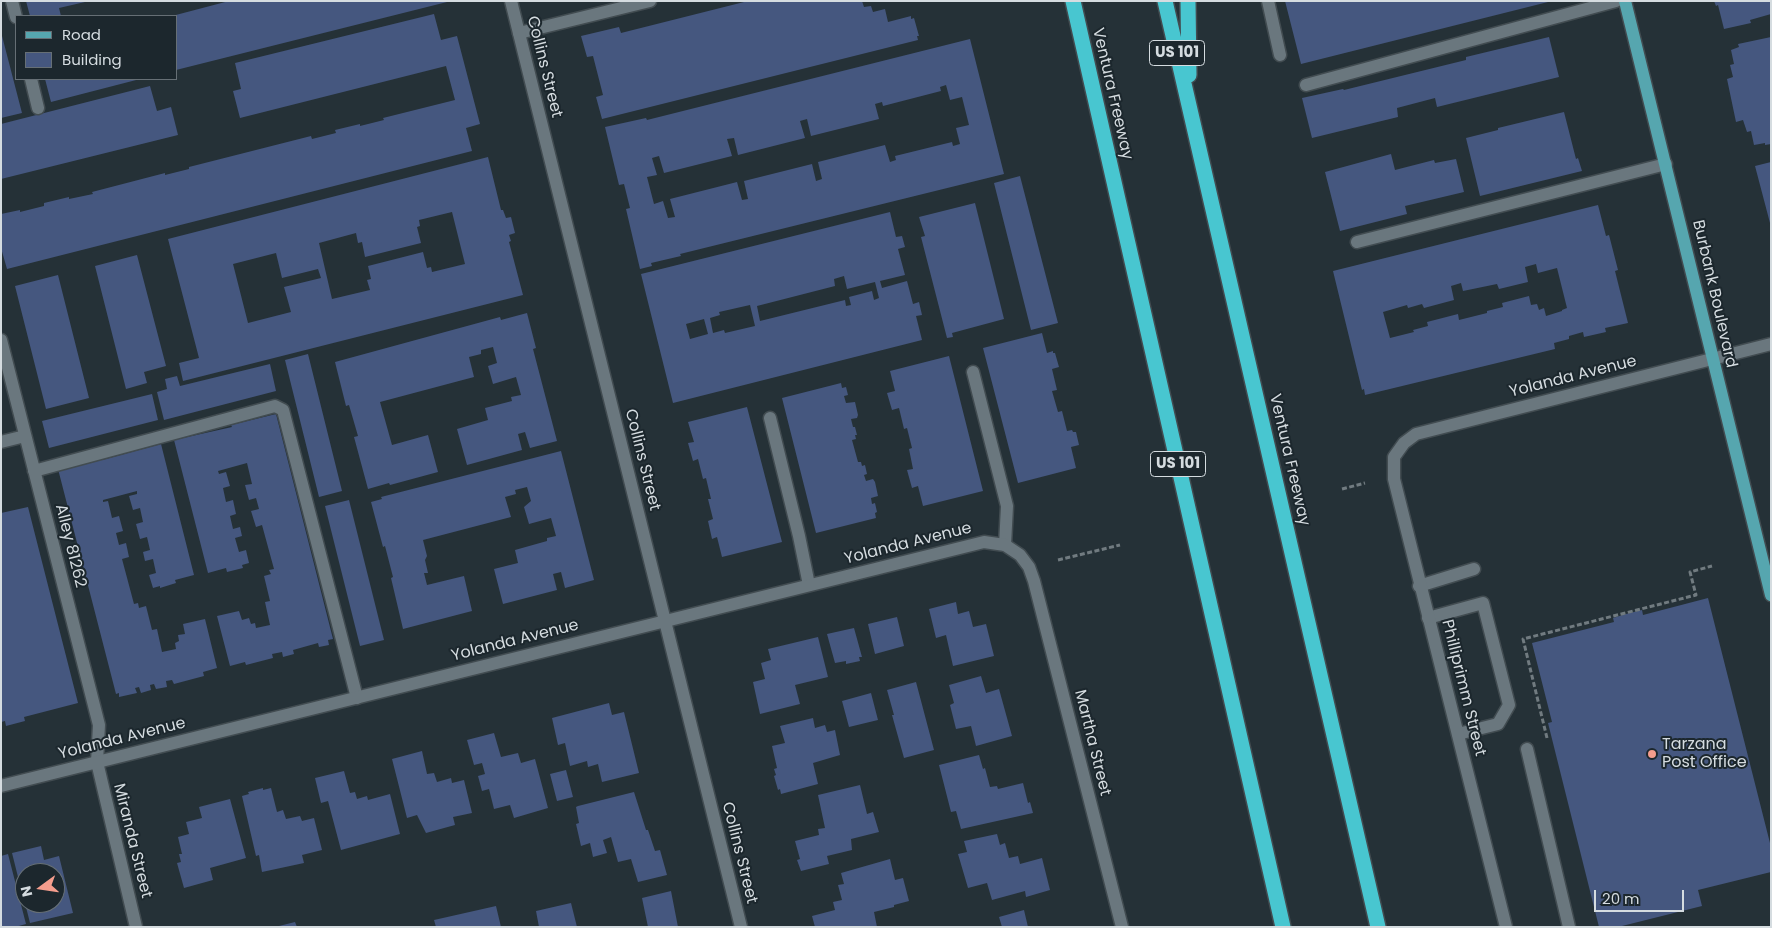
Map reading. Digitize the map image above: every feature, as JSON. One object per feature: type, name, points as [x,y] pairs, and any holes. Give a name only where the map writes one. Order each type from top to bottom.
[{"type":"highway","name":"Ventura Freeway","points":[[1073,1],[1283,927]]},
{"type":"highway","name":"Ventura Freeway","points":[[1165,1],[1378,927]]},
{"type":"highway","points":[[1188,1],[1189,104]]},
{"type":"main road","name":"Burbank Boulevard","points":[[1625,1],[1771,595]]},
{"type":"street","points":[[12,1],[15,15]]},
{"type":"street","name":"Collins Street","points":[[511,1],[741,927]]},
{"type":"street","points":[[519,33],[650,1]]},
{"type":"street","points":[[1268,1],[1280,55]]},
{"type":"street","points":[[1306,85],[1616,1]]},
{"type":"street","points":[[31,80],[38,108]]},
{"type":"street","points":[[1357,242],[1666,164]]},
{"type":"street","name":"Alley 81262","points":[[1,340],[99,725],[97,762]]},
{"type":"street","name":"Yolanda Avenue","points":[[1394,458],[1404,443],[1416,434],[1771,344]]},
{"type":"street","points":[[973,372],[1007,506],[1005,544]]},
{"type":"street","points":[[34,471],[274,406],[283,410],[357,698]]},
{"type":"street","points":[[770,418],[809,585]]},
{"type":"street","points":[[1,442],[25,436]]},
{"type":"street","name":"Philliprimm Street","points":[[1394,458],[1394,479],[1419,586],[1506,927]]},
{"type":"street","name":"Yolanda Avenue","points":[[1,786],[984,542],[1005,544]]},
{"type":"street","name":"Martha Street","points":[[1005,544],[1020,555],[1029,567],[1037,590],[1122,927]]},
{"type":"street","points":[[1419,586],[1474,569]]},
{"type":"street","points":[[1428,618],[1483,603],[1505,687],[1509,706],[1498,724],[1458,734]]},
{"type":"street","points":[[1526,749],[1569,927]]},
{"type":"street","name":"Miranda Street","points":[[97,762],[136,927]]},
{"type":"path","points":[[1342,489],[1365,483]]},
{"type":"path","points":[[1058,560],[1120,545]]},
{"type":"path","points":[[1548,744],[1523,639],[1696,595],[1690,572],[1712,566]]},
{"type":"building","points":[[26,1],[85,1],[59,8],[61,15],[30,15]]},
{"type":"building","points":[[229,1],[447,2],[178,69],[178,15],[176,15]]},
{"type":"building","points":[[748,1],[862,1],[864,7],[871,6],[873,12],[885,9],[888,22],[911,16],[911,19],[914,18],[919,36],[917,36],[918,40],[602,119],[596,97],[603,95],[593,56],[587,57],[581,36],[619,27],[621,33]]},
{"type":"building","points":[[1285,1],[1548,1],[1548,2],[1301,64]]},
{"type":"building","points":[[1714,1],[1771,1],[1771,14],[1750,20],[1751,23],[1724,29],[1718,5],[1716,6]]},
{"type":"building","points":[[434,14],[441,40],[457,36],[480,124],[466,128],[472,151],[7,269],[1,248],[1,214],[20,210],[20,212],[44,206],[44,203],[69,197],[69,199],[93,194],[92,192],[165,173],[165,175],[189,169],[189,167],[311,136],[312,139],[336,133],[335,130],[384,120],[383,118],[455,100],[446,66],[240,118],[233,91],[241,89],[235,63]]},
{"type":"building","points":[[1,32],[22,113],[1,118]]},
{"type":"building","points":[[1549,37],[1559,77],[1437,107],[1435,98],[1397,108],[1398,117],[1312,138],[1302,98],[1344,90],[1466,60],[1466,57]]},
{"type":"building","points":[[1771,37],[1771,144],[1754,145],[1751,131],[1747,132],[1743,120],[1736,122],[1727,79],[1733,77],[1730,65],[1734,64],[1731,50],[1739,47],[1738,44]]},
{"type":"building","points":[[970,39],[1004,174],[680,254],[681,256],[651,263],[652,266],[640,269],[626,209],[630,208],[624,184],[619,185],[605,127],[646,118],[647,120]],"holes":[[[946,85],[950,100],[962,97],[969,125],[956,128],[960,144],[953,146],[952,142],[895,156],[896,160],[890,162],[885,145],[818,162],[822,179],[816,181],[812,164],[744,181],[748,199],[742,200],[737,182],[670,199],[675,217],[668,218],[663,201],[654,204],[647,177],[657,175],[652,158],[659,156],[664,173],[732,156],[727,139],[734,138],[738,155],[805,138],[800,121],[807,119],[811,136],[879,119],[875,104],[882,102],[883,106],[941,91],[940,87]]]},
{"type":"building","points":[[45,80],[136,80],[51,102]]},
{"type":"building","points":[[150,86],[157,111],[171,107],[178,135],[1,179],[1,124]]},
{"type":"building","points":[[1564,112],[1576,159],[1578,158],[1582,171],[1480,196],[1466,138]]},
{"type":"building","points":[[1391,154],[1395,170],[1434,160],[1435,163],[1456,159],[1464,192],[1405,206],[1407,214],[1340,231],[1325,172]]},
{"type":"building","points":[[488,157],[501,210],[503,210],[506,218],[511,217],[515,233],[509,235],[511,241],[509,242],[523,295],[183,381],[179,363],[199,358],[168,239]],"holes":[[[452,212],[465,264],[432,272],[431,267],[427,268],[423,252],[368,266],[371,279],[367,280],[370,290],[332,299],[319,243],[356,233],[358,243],[362,242],[365,257],[421,243],[417,227],[420,226],[419,220]],[[276,253],[282,278],[318,269],[321,278],[284,287],[291,312],[248,323],[233,264]]]},
{"type":"building","points":[[1771,162],[1771,223],[1770,223],[1755,166]]},
{"type":"building","points":[[1020,176],[1058,323],[1031,330],[994,183]]},
{"type":"building","points":[[975,203],[1004,319],[952,333],[953,337],[947,338],[921,237],[925,236],[919,217]]},
{"type":"building","points":[[1598,205],[1606,236],[1609,235],[1618,270],[1615,271],[1628,323],[1605,328],[1606,332],[1584,337],[1583,332],[1569,336],[1569,339],[1554,343],[1555,349],[1365,395],[1364,389],[1362,390],[1333,271]],"holes":[[[1536,264],[1538,273],[1557,268],[1567,308],[1546,316],[1544,308],[1539,310],[1537,304],[1531,305],[1529,296],[1502,303],[1503,307],[1487,311],[1487,313],[1459,320],[1458,314],[1427,322],[1428,326],[1413,330],[1414,332],[1390,338],[1383,312],[1407,305],[1408,308],[1422,304],[1424,308],[1454,300],[1451,286],[1461,283],[1463,291],[1497,284],[1499,289],[1528,282],[1525,267]]]},
{"type":"building","points":[[890,212],[896,237],[902,236],[905,247],[898,249],[905,275],[880,281],[882,288],[907,281],[913,304],[919,302],[922,315],[916,316],[922,340],[673,403],[641,274]],"holes":[[[844,276],[847,289],[875,282],[879,298],[874,300],[872,291],[849,297],[851,305],[846,306],[845,300],[760,321],[757,306],[835,286],[834,279]],[[750,305],[755,326],[725,333],[724,330],[713,333],[710,318],[720,315],[719,312]],[[704,319],[708,334],[690,339],[686,324]]]},
{"type":"building","points":[[137,255],[166,366],[144,372],[147,383],[126,389],[95,266]]},
{"type":"building","points":[[58,275],[89,398],[46,409],[15,286]]},
{"type":"building","points":[[527,313],[536,348],[533,349],[557,441],[530,448],[525,432],[518,434],[522,450],[467,465],[457,429],[488,420],[485,408],[512,401],[511,397],[521,395],[516,377],[493,384],[488,366],[497,363],[493,347],[481,350],[481,354],[469,357],[474,377],[380,402],[392,445],[428,435],[438,472],[368,489],[354,437],[358,436],[349,405],[346,406],[335,362],[500,317],[501,320]]},
{"type":"building","points":[[1042,333],[1047,353],[1053,351],[1055,353],[1059,367],[1052,369],[1057,390],[1052,391],[1058,412],[1062,411],[1067,431],[1072,430],[1076,432],[1079,445],[1071,447],[1076,468],[1018,483],[983,348]]},
{"type":"building","points":[[308,354],[342,491],[319,497],[285,360]]},
{"type":"building","points":[[949,356],[983,491],[923,506],[918,486],[912,488],[907,470],[913,469],[909,449],[912,448],[907,428],[904,429],[899,408],[892,410],[887,393],[895,391],[890,371]]},
{"type":"building","points":[[270,364],[276,391],[164,420],[157,392],[167,389],[165,379],[177,376],[180,386]]},
{"type":"building","points":[[841,383],[842,388],[846,387],[848,395],[844,396],[846,403],[855,402],[858,415],[857,418],[851,419],[857,435],[855,435],[856,439],[852,440],[858,462],[861,462],[862,466],[865,465],[867,474],[864,475],[866,481],[873,479],[875,482],[878,496],[871,498],[872,504],[875,503],[876,518],[816,533],[782,398]]},
{"type":"building","points":[[152,394],[158,420],[49,448],[42,421]]},
{"type":"building","points":[[747,407],[782,542],[722,557],[717,537],[712,539],[708,521],[713,519],[708,499],[711,499],[706,478],[703,479],[698,459],[693,461],[688,443],[694,442],[688,422]]},
{"type":"building","points":[[276,414],[333,639],[328,640],[329,645],[319,647],[318,643],[293,650],[294,654],[283,657],[282,652],[272,654],[273,658],[246,665],[245,662],[230,666],[217,616],[239,611],[242,620],[249,618],[251,624],[255,623],[256,628],[270,625],[265,602],[270,601],[264,576],[271,574],[269,570],[274,569],[262,525],[256,527],[251,511],[259,509],[256,498],[249,500],[245,485],[252,484],[247,463],[218,471],[219,474],[226,472],[230,486],[223,488],[226,502],[233,500],[236,514],[230,516],[233,529],[240,527],[242,536],[235,538],[239,552],[246,550],[249,563],[242,565],[243,568],[227,572],[226,568],[208,573],[174,440],[232,427],[231,425]]},
{"type":"building","points":[[161,444],[194,575],[175,580],[176,583],[153,588],[149,575],[156,573],[153,559],[145,561],[143,552],[150,550],[147,537],[140,539],[136,524],[143,522],[140,508],[133,510],[129,496],[137,494],[137,491],[103,500],[103,502],[108,501],[112,518],[119,516],[123,531],[116,533],[119,545],[126,543],[129,557],[122,559],[134,604],[138,603],[139,608],[146,606],[152,630],[157,629],[162,652],[176,649],[175,643],[179,641],[178,635],[185,634],[183,624],[205,619],[217,668],[203,672],[204,676],[174,684],[172,680],[166,681],[167,687],[156,689],[154,684],[150,685],[151,690],[141,693],[139,687],[135,688],[137,693],[119,697],[119,693],[116,694],[58,469],[102,458],[102,460]]},
{"type":"building","points":[[561,451],[594,580],[565,588],[561,572],[553,574],[557,590],[503,604],[494,569],[518,563],[515,550],[547,541],[547,538],[556,536],[551,518],[529,524],[524,507],[531,501],[527,487],[515,490],[516,494],[505,497],[511,517],[423,540],[427,556],[425,560],[428,573],[424,573],[427,585],[464,576],[472,611],[403,629],[391,578],[393,577],[371,502],[382,499],[381,497]]},
{"type":"building","points":[[349,500],[384,640],[360,646],[325,506]]},
{"type":"building","points":[[28,507],[78,703],[24,717],[25,721],[6,726],[5,721],[1,722],[1,513]]},
{"type":"building","name":"Tarzana Post Office","points":[[1708,598],[1771,847],[1771,872],[1698,890],[1702,906],[1618,927],[1599,927],[1548,723],[1552,722],[1532,643],[1614,622],[1613,618],[1626,614],[1642,610],[1643,615]]},
{"type":"building","points":[[956,602],[958,614],[969,611],[973,627],[986,624],[994,656],[953,666],[946,635],[936,638],[929,609]]},
{"type":"building","points":[[897,617],[904,646],[875,654],[868,624]]},
{"type":"building","points":[[854,628],[862,657],[859,657],[860,661],[846,664],[846,661],[835,663],[827,634]]},
{"type":"building","points":[[818,637],[828,677],[795,685],[800,704],[760,714],[753,682],[765,679],[761,663],[771,660],[768,649]]},
{"type":"building","points":[[981,676],[986,693],[999,689],[1012,736],[976,746],[971,726],[956,729],[950,705],[954,703],[949,685]]},
{"type":"building","points":[[916,682],[934,750],[904,758],[887,690]]},
{"type":"building","points":[[871,693],[878,720],[849,727],[842,701]]},
{"type":"building","points":[[609,703],[612,715],[624,712],[639,773],[602,782],[598,764],[588,767],[587,761],[570,766],[565,743],[558,745],[552,718]]},
{"type":"building","points":[[813,718],[815,728],[825,725],[827,732],[835,730],[840,755],[813,763],[818,784],[781,794],[774,776],[776,775],[774,769],[777,768],[772,746],[785,743],[780,726]]},
{"type":"building","points":[[494,733],[501,757],[518,753],[521,763],[535,759],[548,808],[514,818],[510,805],[494,809],[489,789],[482,791],[478,776],[485,774],[482,763],[474,765],[467,740]]},
{"type":"building","points":[[422,751],[427,774],[434,773],[437,782],[451,778],[452,783],[464,780],[472,813],[453,817],[455,825],[426,833],[417,815],[407,818],[392,759]]},
{"type":"building","points":[[979,755],[990,787],[997,786],[998,789],[1023,783],[1028,803],[1030,802],[1033,813],[961,829],[956,811],[951,812],[939,765]]},
{"type":"building","points":[[566,770],[573,797],[557,801],[550,774]]},
{"type":"building","points":[[344,771],[350,793],[355,792],[357,799],[367,796],[368,800],[390,794],[400,834],[341,850],[328,801],[321,803],[315,778]]},
{"type":"building","points":[[860,785],[867,814],[873,812],[879,832],[851,839],[852,850],[827,856],[829,864],[801,871],[797,860],[800,859],[795,841],[819,835],[818,829],[825,828],[818,795]]},
{"type":"building","points":[[263,788],[263,790],[271,788],[277,812],[283,810],[286,819],[300,816],[302,821],[314,818],[322,850],[302,855],[304,863],[262,872],[259,855],[256,856],[242,796],[249,794],[248,792]]},
{"type":"building","points":[[634,792],[646,830],[648,830],[655,851],[660,850],[667,875],[638,882],[631,859],[618,862],[611,837],[603,840],[607,853],[593,857],[590,843],[581,846],[576,824],[579,823],[576,807]]},
{"type":"building","points":[[230,799],[246,858],[210,868],[213,880],[184,888],[177,863],[181,862],[179,854],[182,854],[178,837],[189,834],[186,822],[202,818],[199,807]]},
{"type":"building","points":[[997,834],[1000,845],[1005,843],[1009,858],[1018,856],[1020,864],[1042,858],[1050,890],[1026,897],[1025,891],[992,900],[987,883],[968,888],[958,854],[967,852],[964,841]]},
{"type":"building","points":[[41,846],[44,860],[59,856],[61,863],[15,863],[15,865],[12,853]]},
{"type":"building","points":[[8,854],[15,881],[15,913],[23,913],[26,924],[15,927],[1,927],[1,856]]},
{"type":"building","points":[[890,859],[895,880],[903,878],[909,901],[874,912],[877,927],[815,927],[812,916],[835,910],[833,902],[842,900],[838,885],[844,884],[841,873]]},
{"type":"building","points":[[65,880],[73,913],[30,923],[28,913],[65,913]]},
{"type":"building","points":[[671,891],[678,927],[648,927],[642,898]]},
{"type":"building","points":[[571,903],[577,927],[539,927],[536,911]]},
{"type":"building","points":[[496,906],[501,927],[436,927],[434,920]]},
{"type":"building","points":[[1024,910],[1028,927],[1002,927],[999,917]]},
{"type":"building","points":[[295,922],[297,927],[279,927],[279,926]]},
{"type":"place","name":"Tarzana Post Office","points":[[1652,754]]}]
